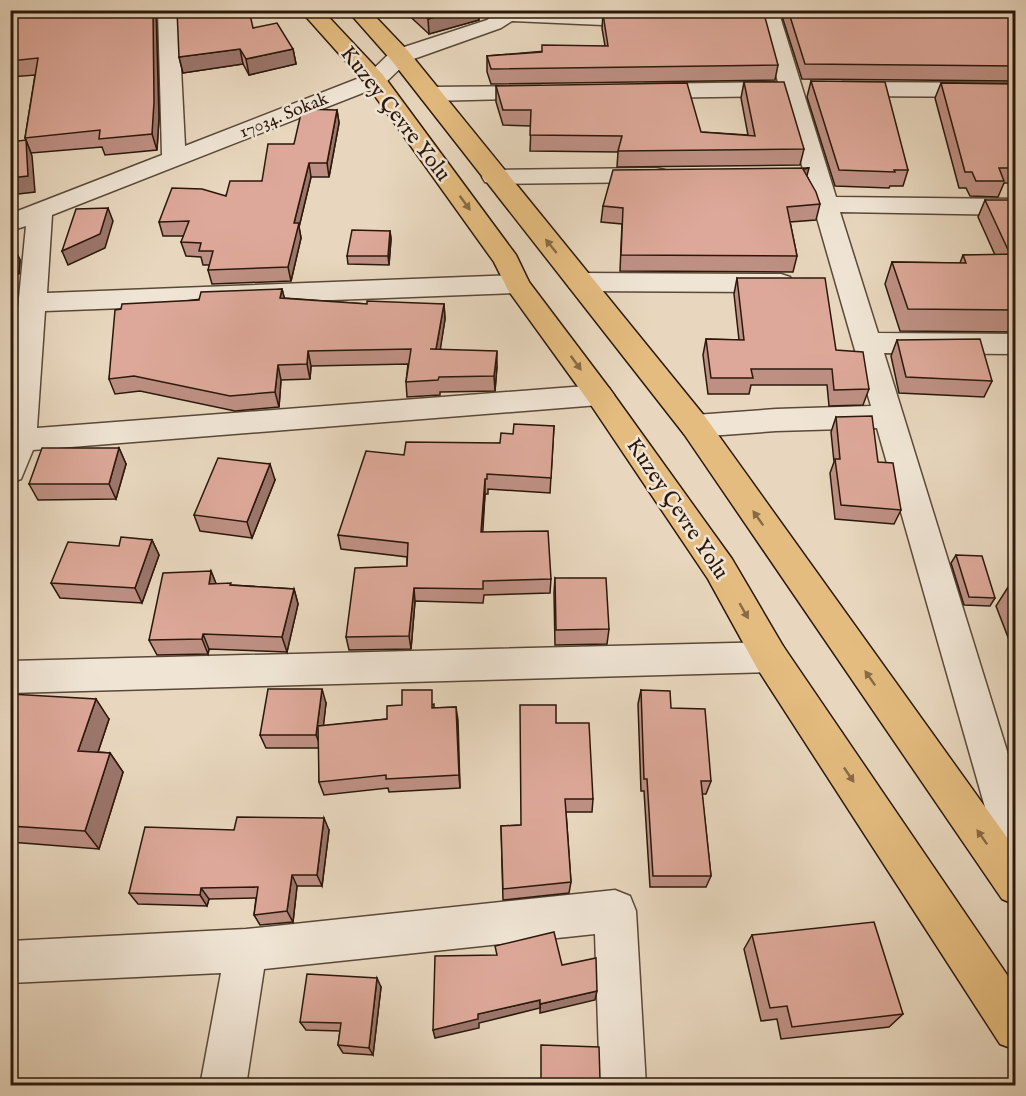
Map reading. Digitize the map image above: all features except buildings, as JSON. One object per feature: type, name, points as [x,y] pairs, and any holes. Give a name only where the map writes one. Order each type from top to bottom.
[{"type":"highway","name":"Kuzey Çevre Yolu","points":[[310,10],[375,80],[507,261],[518,284],[599,395],[720,569],[770,657],[1016,1028]]},
{"type":"highway","name":"Kuzey Çevre Yolu","points":[[357,10],[400,56],[494,177],[695,426],[1016,885]]},
{"type":"street","points":[[168,10],[174,160]]},
{"type":"street","points":[[512,12],[632,22],[667,20]]},
{"type":"street","name":"17034. Sokak","points":[[10,222],[375,80],[400,56],[494,24],[512,12]]},
{"type":"street","points":[[762,13],[811,89],[804,174],[825,204],[825,283],[866,343],[1016,846]]},
{"type":"street","points":[[628,91],[1016,90]]},
{"type":"street","points":[[430,94],[558,92]]},
{"type":"street","points":[[494,177],[673,175]]},
{"type":"street","points":[[825,204],[1016,207]]},
{"type":"street","points":[[10,471],[21,440],[40,210]]},
{"type":"street","points":[[579,282],[825,283]]},
{"type":"street","points":[[33,302],[518,284]]},
{"type":"street","points":[[866,343],[1016,344]]},
{"type":"street","points":[[21,440],[599,395]]},
{"type":"street","points":[[695,426],[776,420],[888,417]]},
{"type":"street","points":[[10,677],[770,657]]},
{"type":"street","points":[[10,962],[246,950],[615,911],[623,1086]]},
{"type":"street","points":[[223,1086],[246,950]]}]
